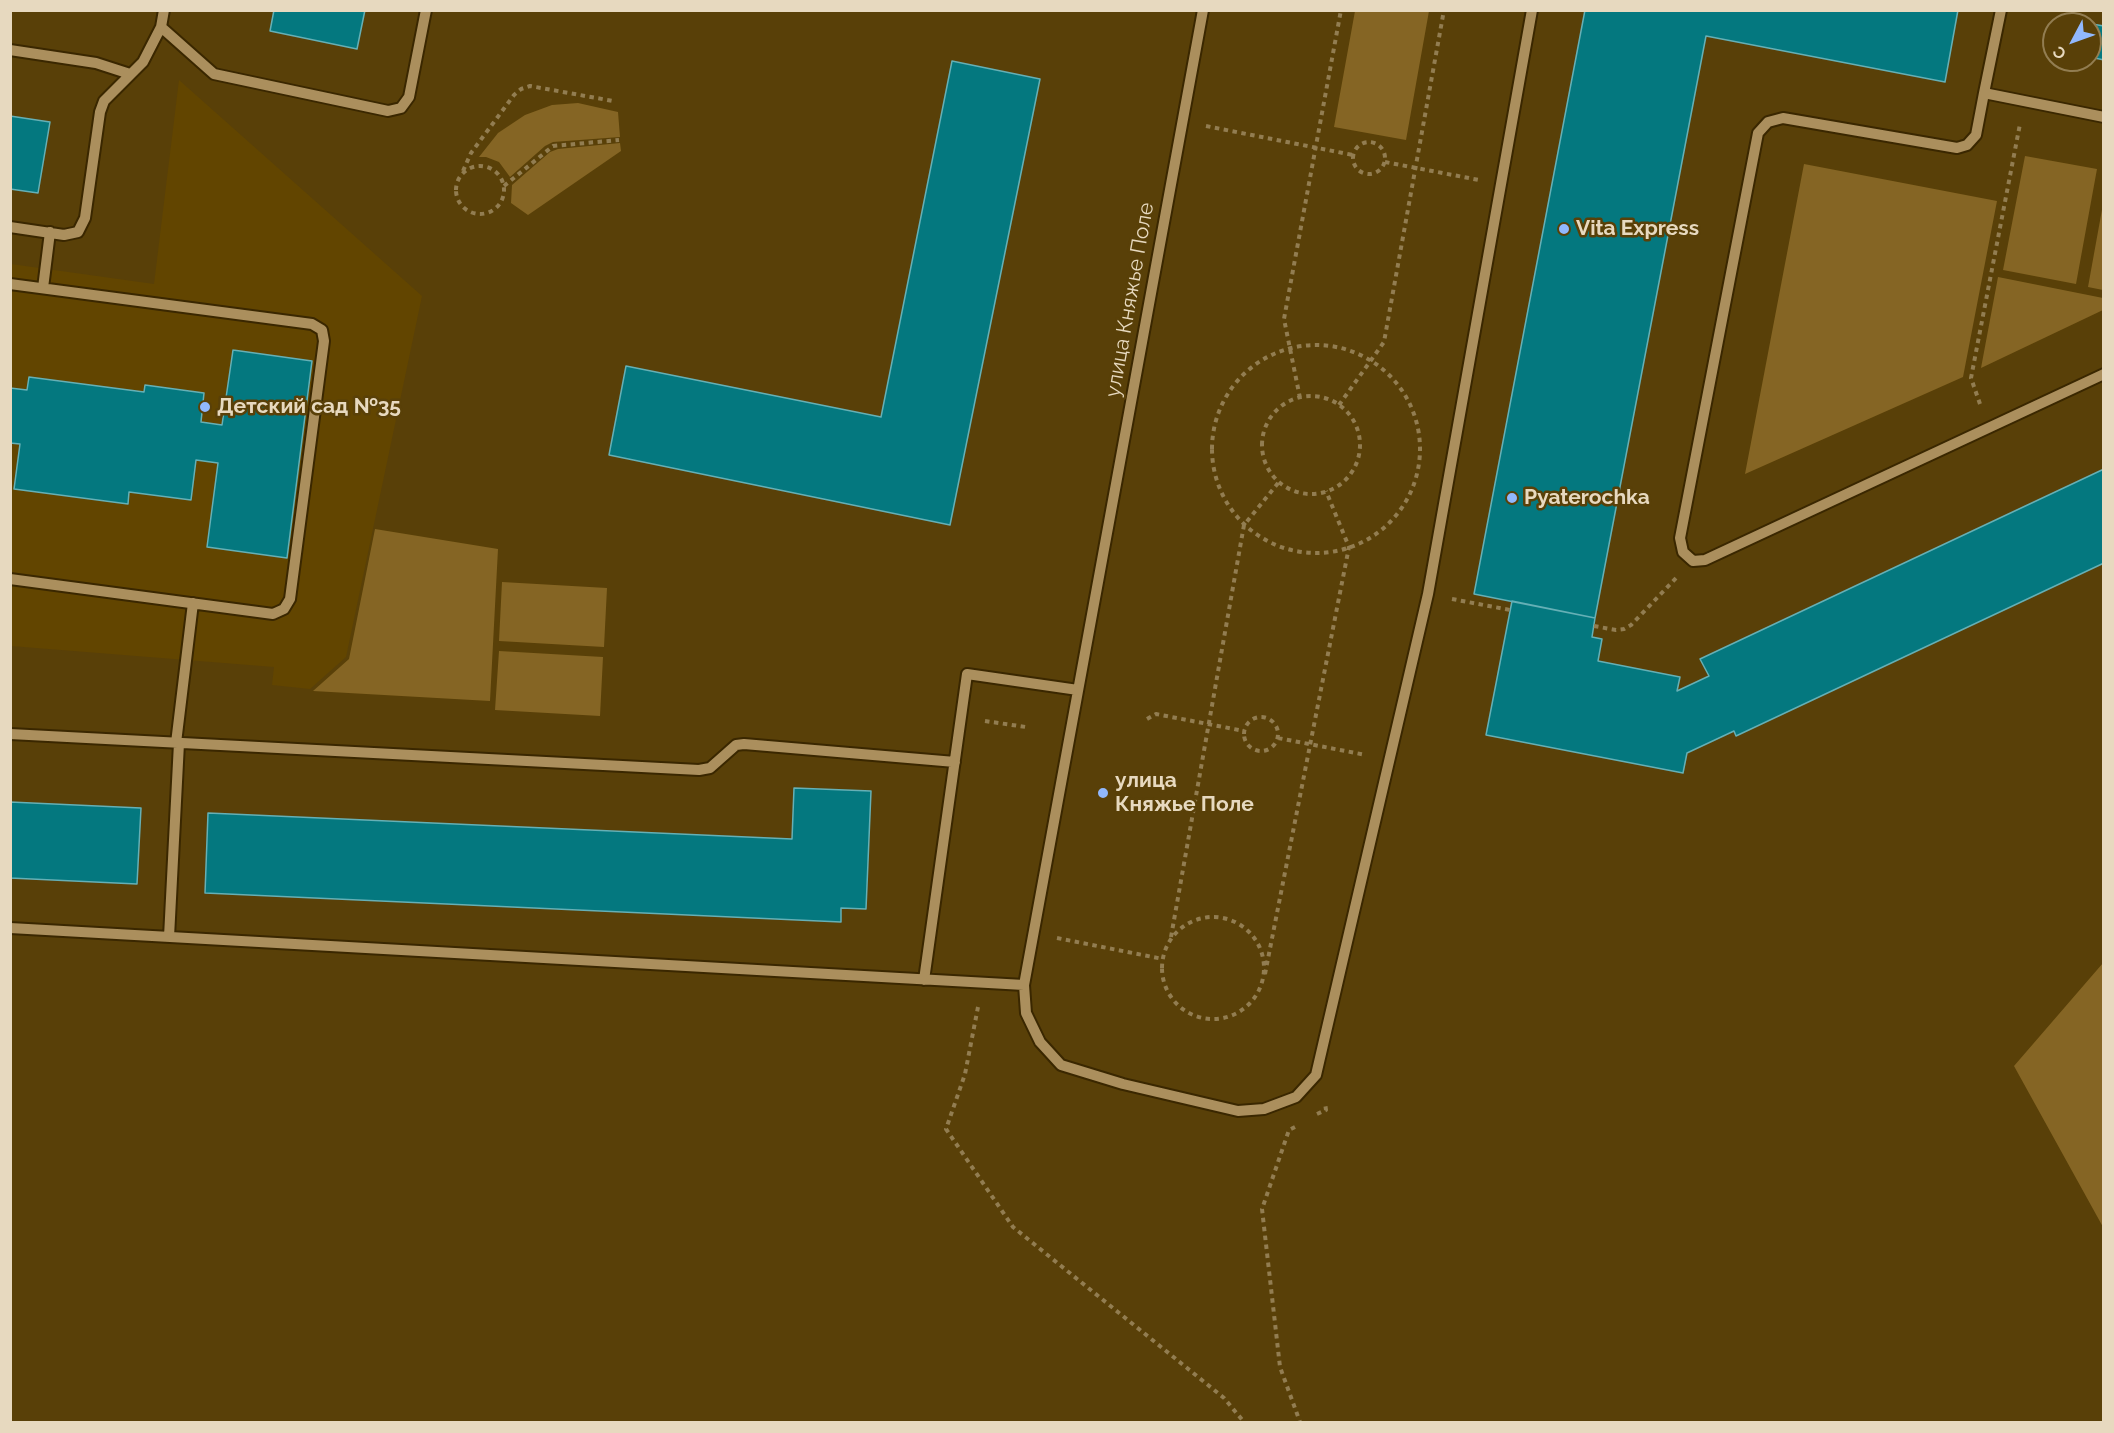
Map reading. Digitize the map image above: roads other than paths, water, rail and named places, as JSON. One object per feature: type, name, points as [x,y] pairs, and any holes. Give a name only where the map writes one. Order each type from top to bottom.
[{"type":"street","points":[[10,227],[64,235],[78,232],[85,218],[100,112],[104,101],[143,62],[161,27],[164,10]]},
{"type":"street","points":[[161,27],[214,74],[388,111],[401,108],[409,97],[426,10]]},
{"type":"street","name":"улица Княжье Поле","points":[[1203,10],[1024,986],[1026,1013],[1040,1042],[1061,1065],[1123,1084],[1238,1111],[1264,1109],[1296,1097],[1316,1075],[1319,1064],[1428,594],[1532,10]]},
{"type":"street","points":[[2001,10],[1976,135],[1967,145],[1957,148],[1783,118],[1768,122],[1758,134],[1680,538],[1683,552],[1693,561],[1705,560],[2103,374]]},
{"type":"street","points":[[10,50],[96,63],[130,74]]},
{"type":"street","points":[[1984,93],[2103,117]]},
{"type":"street","points":[[43,288],[50,232]]},
{"type":"street","points":[[10,284],[312,324],[322,330],[324,341],[290,599],[284,609],[273,614],[10,579]]},
{"type":"street","points":[[169,937],[177,742],[193,603]]},
{"type":"street","points":[[924,980],[967,674],[1078,690]]},
{"type":"street","points":[[10,734],[699,770],[710,768],[736,745],[744,744],[955,762]]},
{"type":"street","points":[[10,928],[1024,986]]},
{"type":"place","name":"Vita Express","points":[[1564,229]]},
{"type":"place","name":"Детский сад №35","points":[[205,407]]},
{"type":"place","name":"Pyaterochka","points":[[1512,498]]},
{"type":"place","name":"улица Княжье Поле","points":[[1103,793]]}]
